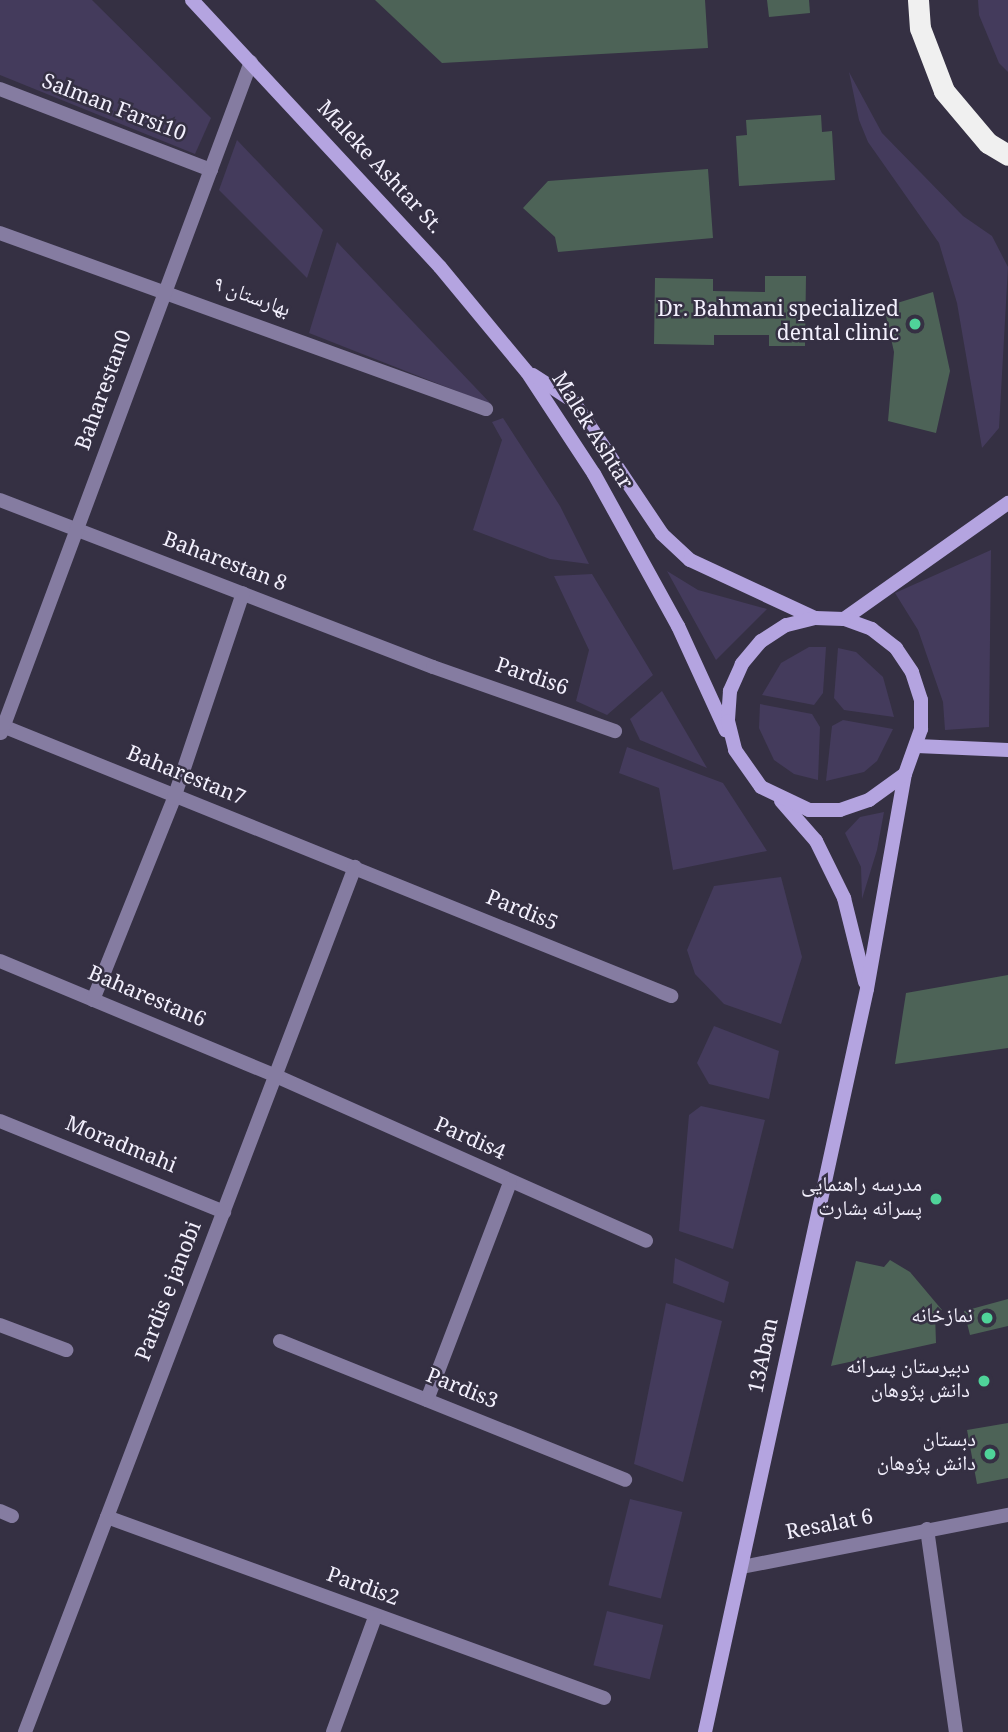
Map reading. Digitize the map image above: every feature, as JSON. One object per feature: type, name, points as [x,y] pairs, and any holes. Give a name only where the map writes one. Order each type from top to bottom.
[{"type":"highway","points":[[918,0],[920,28],[944,91],[988,143],[1008,155]]},
{"type":"main road","name":"Maleke Ashtar St.","points":[[192,0],[440,267],[527,372]]},
{"type":"main road","name":"Malek Ashtar","points":[[527,372],[573,401],[662,534],[690,560],[815,618]]},
{"type":"main road","name":"Malek Ashtar","points":[[527,372],[588,463],[672,615],[735,750]]},
{"type":"main road","points":[[844,619],[1008,503]]},
{"type":"main road","points":[[815,618],[844,619],[872,629],[896,648],[912,672],[921,700],[918,746],[905,775],[869,800],[839,810],[809,810],[780,800],[761,787],[735,750],[728,721],[730,701],[742,664],[761,641],[786,625],[815,618]]},
{"type":"main road","points":[[918,746],[1008,750]]},
{"type":"main road","name":"13Aban","points":[[705,1732],[867,989],[905,775]]},
{"type":"main road","name":"13Aban","points":[[780,800],[817,841],[844,898],[867,989]]},
{"type":"street","name":"Baharestan0","points":[[1,729],[251,62]]},
{"type":"street","name":"Salman Farsi10","points":[[0,89],[211,170]]},
{"type":"street","name":"بهارستان ۹","points":[[0,233],[166,290],[486,409]]},
{"type":"street","name":"Baharestan 8","points":[[0,500],[433,667]]},
{"type":"street","points":[[93,1000],[174,798],[243,593]]},
{"type":"street","name":"Pardis6","points":[[433,667],[615,731]]},
{"type":"street","name":"Baharestan7","points":[[1,729],[355,867]]},
{"type":"street","name":"Pardis5","points":[[355,867],[671,996]]},
{"type":"street","name":"Pardis e janobi","points":[[25,1732],[355,867]]},
{"type":"street","name":"Baharestan6","points":[[0,961],[276,1076]]},
{"type":"street","name":"Pardis4","points":[[276,1076],[510,1183],[646,1241]]},
{"type":"street","name":"Moradmahi","points":[[0,1121],[224,1212]]},
{"type":"street","points":[[427,1400],[510,1183]]},
{"type":"street","points":[[0,1325],[66,1350]]},
{"type":"street","name":"Pardis3","points":[[280,1341],[625,1480]]},
{"type":"street","name":"Resalat 6","points":[[742,1567],[1008,1515]]},
{"type":"street","name":"Pardis2","points":[[107,1517],[375,1617],[604,1698]]},
{"type":"street","points":[[927,1529],[956,1732]]},
{"type":"street","points":[[333,1732],[375,1617]]},
{"type":"shaded area","points":[[0,0],[92,0],[211,118],[195,154],[0,75]]},
{"type":"shaded area","points":[[978,0],[1008,0],[1008,72],[999,63],[979,15]]},
{"type":"shaded area","points":[[849,72],[882,133],[963,216],[992,236],[1008,267],[999,428],[982,448],[957,303],[939,243],[868,142],[859,120]]},
{"type":"shaded area","points":[[237,140],[323,230],[307,278],[219,190]]},
{"type":"shaded area","points":[[337,242],[492,405],[309,333]]},
{"type":"shaded area","points":[[503,418],[560,506],[589,564],[550,559],[473,530],[502,440],[492,422]]},
{"type":"shaded area","points":[[991,550],[989,727],[945,730],[943,702],[918,630],[895,593]]},
{"type":"shaded area","points":[[667,571],[698,590],[767,609],[716,660]]},
{"type":"shaded area","points":[[592,574],[653,675],[607,715],[576,701],[589,650],[554,576]]},
{"type":"shaded area","points":[[809,647],[826,647],[823,693],[814,705],[762,695],[781,663]]},
{"type":"shaded area","points":[[838,648],[856,652],[883,677],[894,717],[844,710],[834,698]]},
{"type":"shaded area","points":[[662,691],[707,768],[640,740],[630,719]]},
{"type":"shaded area","points":[[760,704],[812,714],[820,727],[818,780],[794,774],[774,760],[759,728]]},
{"type":"shaded area","points":[[843,720],[893,729],[877,761],[864,772],[826,781],[832,726]]},
{"type":"shaded area","points":[[627,747],[723,783],[767,851],[673,870],[659,788],[619,773]]},
{"type":"shaded area","points":[[884,812],[877,850],[862,899],[861,867],[845,833],[860,817]]},
{"type":"shaded area","points":[[781,877],[802,957],[781,1024],[724,1004],[695,974],[687,950],[714,886]]},
{"type":"shaded area","points":[[714,1026],[779,1051],[769,1099],[709,1084],[697,1063]]},
{"type":"shaded area","points":[[701,1106],[765,1120],[733,1249],[679,1231],[689,1115]]},
{"type":"shaded area","points":[[675,1258],[729,1282],[724,1303],[673,1283]]},
{"type":"shaded area","points":[[666,1303],[722,1321],[683,1482],[634,1464]]},
{"type":"shaded area","points":[[630,1499],[682,1512],[661,1598],[608,1585]]},
{"type":"shaded area","points":[[607,1611],[663,1625],[650,1679],[593,1665]]},
{"type":"building","points":[[375,0],[705,0],[708,48],[442,63]]},
{"type":"building","points":[[767,0],[809,0],[810,13],[769,17]]},
{"type":"building","points":[[821,115],[822,132],[832,131],[835,180],[739,186],[736,136],[747,135],[746,120]]},
{"type":"building","points":[[708,169],[713,238],[558,252],[555,237],[523,208],[548,181]]},
{"type":"building","points":[[765,276],[806,276],[805,346],[769,346],[769,335],[714,335],[714,345],[654,344],[655,278],[713,279],[713,291],[765,292]]},
{"type":"building","points":[[933,292],[950,371],[936,433],[888,421],[894,352],[884,307]]},
{"type":"building","points":[[1008,975],[1008,1048],[895,1064],[906,993]]},
{"type":"building","points":[[890,1260],[910,1272],[942,1310],[935,1314],[936,1343],[831,1366],[856,1261],[884,1267]]},
{"type":"building","name":"نمازخانه","points":[[1008,1299],[1008,1326],[970,1335],[964,1311]]},
{"type":"building","name":"دبستان دانش پژوهان","points":[[1008,1423],[1008,1478],[977,1484],[967,1430]]},
{"type":"place","name":"Dr. Bahmani specialized dental clinic","points":[[915,324]]},
{"type":"place","name":"مدرسه راهنمایی پسرانه بشارت","points":[[936,1199]]},
{"type":"place","name":"نمازخانه","points":[[987,1318]]},
{"type":"place","name":"دبیرستان پسرانه دانش پژوهان","points":[[984,1381]]},
{"type":"place","name":"دبستان دانش پژوهان","points":[[990,1454]]}]
